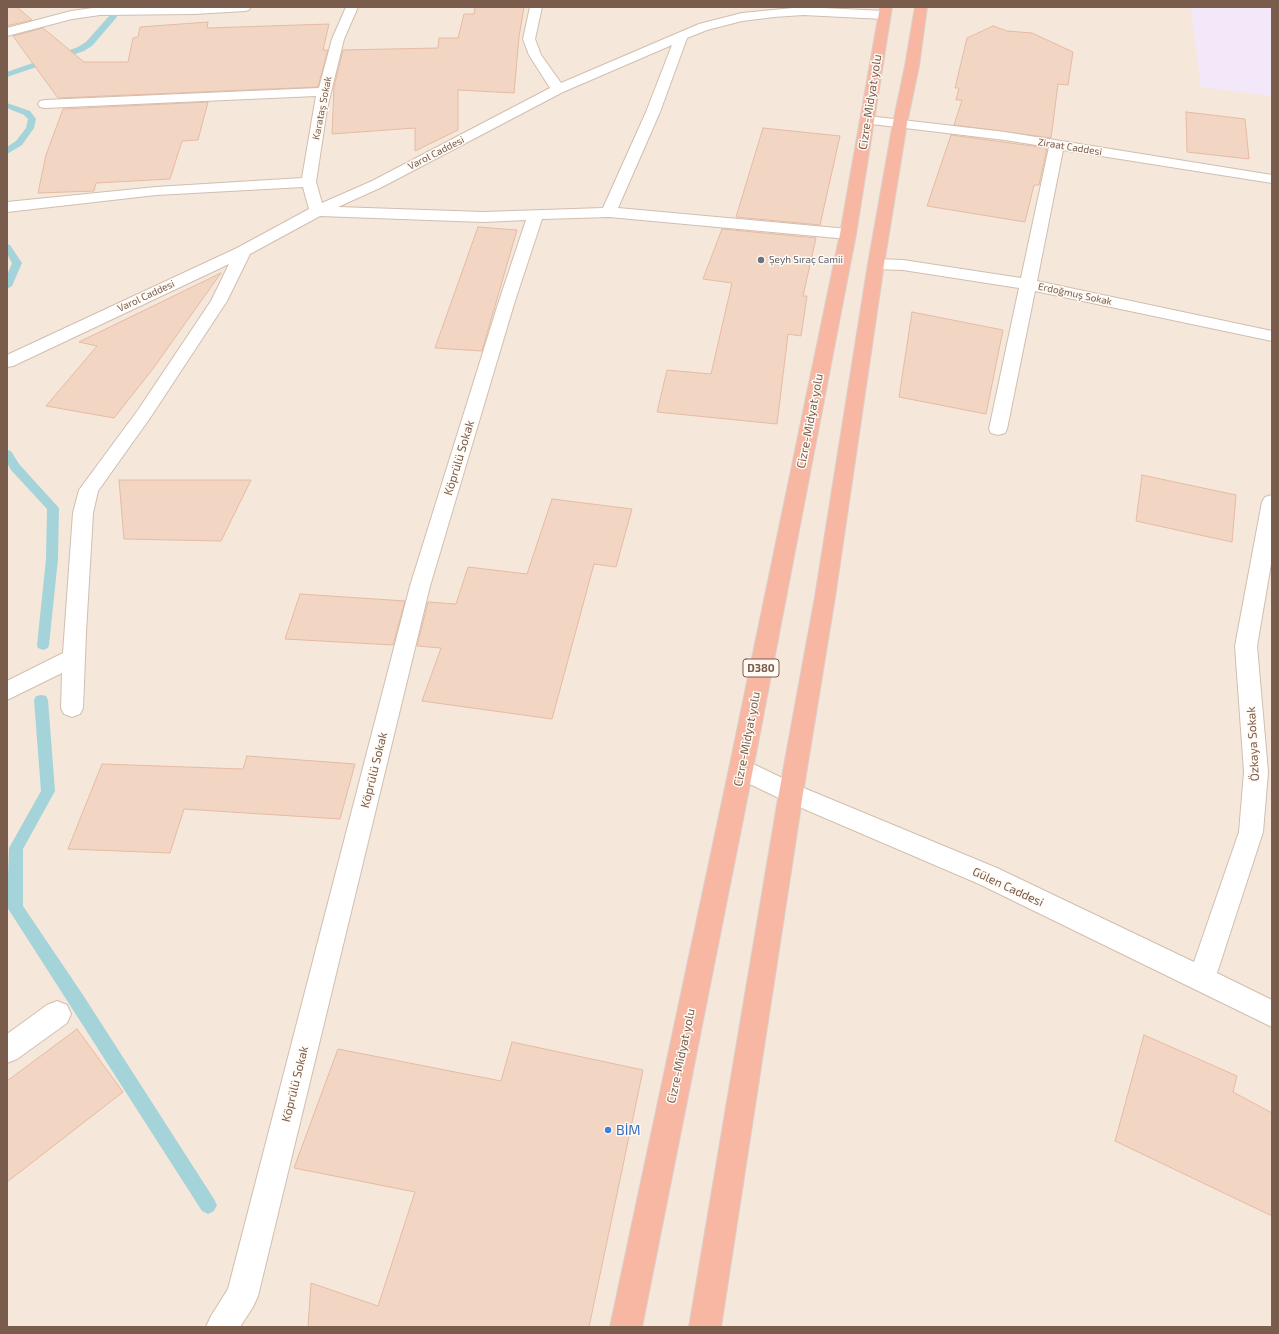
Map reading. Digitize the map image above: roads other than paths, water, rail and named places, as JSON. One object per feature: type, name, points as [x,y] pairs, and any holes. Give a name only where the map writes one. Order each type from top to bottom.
[{"type":"highway","points":[[705,1327],[791,793],[825,597],[876,264],[900,123],[912,66],[921,7]]},
{"type":"highway","name":"Cizre-Midyat yolu","points":[[626,1327],[741,769],[848,234],[885,11]]},
{"type":"street","points":[[7,32],[71,15],[100,11],[171,11],[245,7]]},
{"type":"street","name":"Karataş Sokak","points":[[317,211],[309,182],[320,109],[338,40],[352,7]]},
{"type":"street","points":[[536,7],[529,39],[535,56],[558,89]]},
{"type":"street","name":"Varol Caddesi","points":[[7,362],[244,251],[317,211],[377,184],[558,89],[703,27],[742,17],[774,13],[803,11],[885,11]]},
{"type":"street","points":[[608,212],[653,112],[682,36]]},
{"type":"street","points":[[45,104],[324,92]]},
{"type":"street","name":"Ziraat Caddesi","points":[[868,120],[1005,136],[1272,179]]},
{"type":"street","points":[[998,429],[1057,145]]},
{"type":"street","points":[[7,207],[156,191],[309,182]]},
{"type":"street","points":[[317,211],[483,217],[608,212],[848,234]]},
{"type":"street","name":"Köprülü Sokak","points":[[222,1327],[242,1296],[420,586],[506,304],[536,214]]},
{"type":"street","points":[[72,708],[83,513],[89,490],[144,414],[219,301],[244,251]]},
{"type":"street","name":"Erdoğmuş Sokak","points":[[876,264],[903,265],[1027,284],[1272,336]]},
{"type":"street","name":"Özkaya Sokak","points":[[1202,979],[1251,832],[1256,772],[1246,646],[1270,525],[1272,502]]},
{"type":"street","points":[[7,691],[74,657]]},
{"type":"street","name":"Gülen Caddesi","points":[[741,769],[791,793],[988,876],[1272,1014]]},
{"type":"street","points":[[7,1050],[57,1014]]},
{"type":"waterway","points":[[7,75],[81,49],[89,44],[113,17]]},
{"type":"waterway","points":[[7,105],[27,113],[32,119],[30,128],[19,143],[7,151]]},
{"type":"waterway","points":[[7,247],[17,263],[7,286]]},
{"type":"waterway","points":[[7,454],[15,467],[53,508],[52,559],[43,645]]},
{"type":"waterway","points":[[41,700],[48,791],[16,848],[15,907],[77,1000],[208,1205]]},
{"type":"place","name":"Şeyh Sıraç Camii","points":[[761,260]]},
{"type":"place","name":"BİM","points":[[608,1130]]}]
